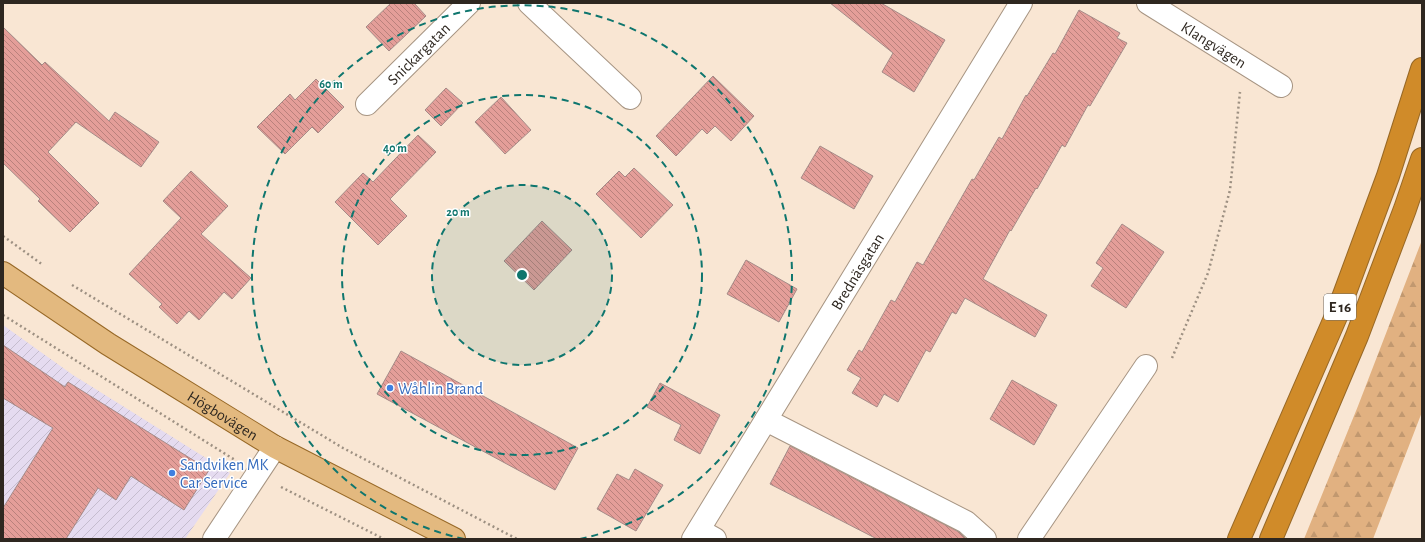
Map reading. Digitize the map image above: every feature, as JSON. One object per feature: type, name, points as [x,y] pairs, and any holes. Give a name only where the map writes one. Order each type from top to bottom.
[{"type":"highway","name":"E 16","points":[[1240,539],[1337,314],[1388,176],[1422,68]]},
{"type":"highway","name":"E 16","points":[[1271,539],[1357,336],[1405,209],[1422,159]]},
{"type":"main road","name":"Högbovägen","points":[[3,273],[108,344],[275,447],[454,539]]},
{"type":"street","name":"Snickargatan","points":[[367,104],[469,3]]},
{"type":"street","points":[[529,3],[630,98]]},
{"type":"street","name":"Brednäsgatan","points":[[702,536],[766,420],[1021,3]]},
{"type":"street","name":"Klangvägen","points":[[1148,3],[1281,86]]},
{"type":"street","points":[[1029,539],[1146,366]]},
{"type":"street","points":[[766,420],[966,522],[985,539]]},
{"type":"street","points":[[214,539],[275,447]]},
{"type":"path","points":[[1170,362],[1208,273],[1230,190],[1242,75],[1248,65]]},
{"type":"path","points":[[3,236],[45,266]]},
{"type":"path","points":[[69,283],[343,448],[517,539]]},
{"type":"path","points":[[3,315],[257,474],[384,539]]},
{"type":"shaded area","points":[[3,325],[73,375],[230,473],[185,539],[3,539]]},
{"type":"green space","points":[[1422,240],[1422,412],[1373,539],[1304,539],[1358,406]]},
{"type":"building","points":[[391,3],[414,3],[426,16],[389,51],[366,27]]},
{"type":"building","points":[[830,3],[881,3],[945,40],[914,92],[882,72],[893,53]]},
{"type":"building","points":[[1079,10],[1120,33],[1117,38],[1127,43],[1090,106],[1088,105],[1065,147],[1062,145],[1037,189],[1036,188],[1011,231],[1010,230],[983,279],[1047,315],[1035,337],[965,298],[956,314],[952,312],[930,352],[926,350],[898,402],[884,394],[877,407],[852,393],[861,378],[847,370],[859,350],[862,352],[891,300],[895,302],[917,262],[923,265],[972,179],[974,180],[999,137],[1002,139],[1026,95],[1027,96],[1053,53],[1055,54]]},
{"type":"building","points":[[3,27],[42,65],[45,62],[109,121],[115,112],[159,142],[141,167],[76,122],[48,152],[99,203],[70,232],[38,201],[40,199],[3,163]]},
{"type":"building","points":[[713,76],[754,116],[731,141],[715,126],[707,134],[702,129],[676,156],[656,136]]},
{"type":"building","points":[[316,79],[344,107],[318,133],[312,127],[285,154],[257,127],[290,94],[295,100]]},
{"type":"building","points":[[446,88],[463,103],[441,126],[425,110]]},
{"type":"building","points":[[501,97],[531,130],[505,154],[475,122]]},
{"type":"building","points":[[418,135],[436,152],[390,199],[407,216],[378,245],[335,202],[363,173],[373,182]]},
{"type":"building","points":[[820,146],[873,176],[854,209],[801,178]]},
{"type":"building","points":[[634,168],[673,205],[641,238],[596,194],[619,171],[625,177]]},
{"type":"building","points":[[191,171],[228,206],[201,234],[251,278],[232,299],[224,292],[199,320],[189,311],[177,324],[159,307],[162,304],[129,274],[181,218],[163,201]]},
{"type":"building","points":[[542,221],[572,250],[534,290],[504,261]]},
{"type":"building","points":[[1122,224],[1164,252],[1126,308],[1091,286],[1103,268],[1096,263]]},
{"type":"building","points":[[746,260],[797,289],[779,322],[727,294]]},
{"type":"building","points":[[3,345],[65,387],[68,382],[209,470],[184,510],[131,476],[116,500],[98,488],[66,539],[3,539],[3,508],[53,428],[3,398]]},
{"type":"building","points":[[401,351],[578,448],[555,490],[377,394]]},
{"type":"building","points":[[1012,380],[1057,405],[1034,445],[990,419]]},
{"type":"building","points":[[660,383],[720,415],[700,454],[674,440],[681,425],[647,407]]},
{"type":"building","points":[[790,446],[959,532],[966,539],[877,539],[770,484]]},
{"type":"building","points":[[635,469],[663,485],[636,531],[597,509],[617,474],[629,480]]},
{"type":"place","name":"Wåhlin Brand","points":[[390,388]]},
{"type":"place","name":"Sandviken MK Car Service","points":[[172,473]]}]
